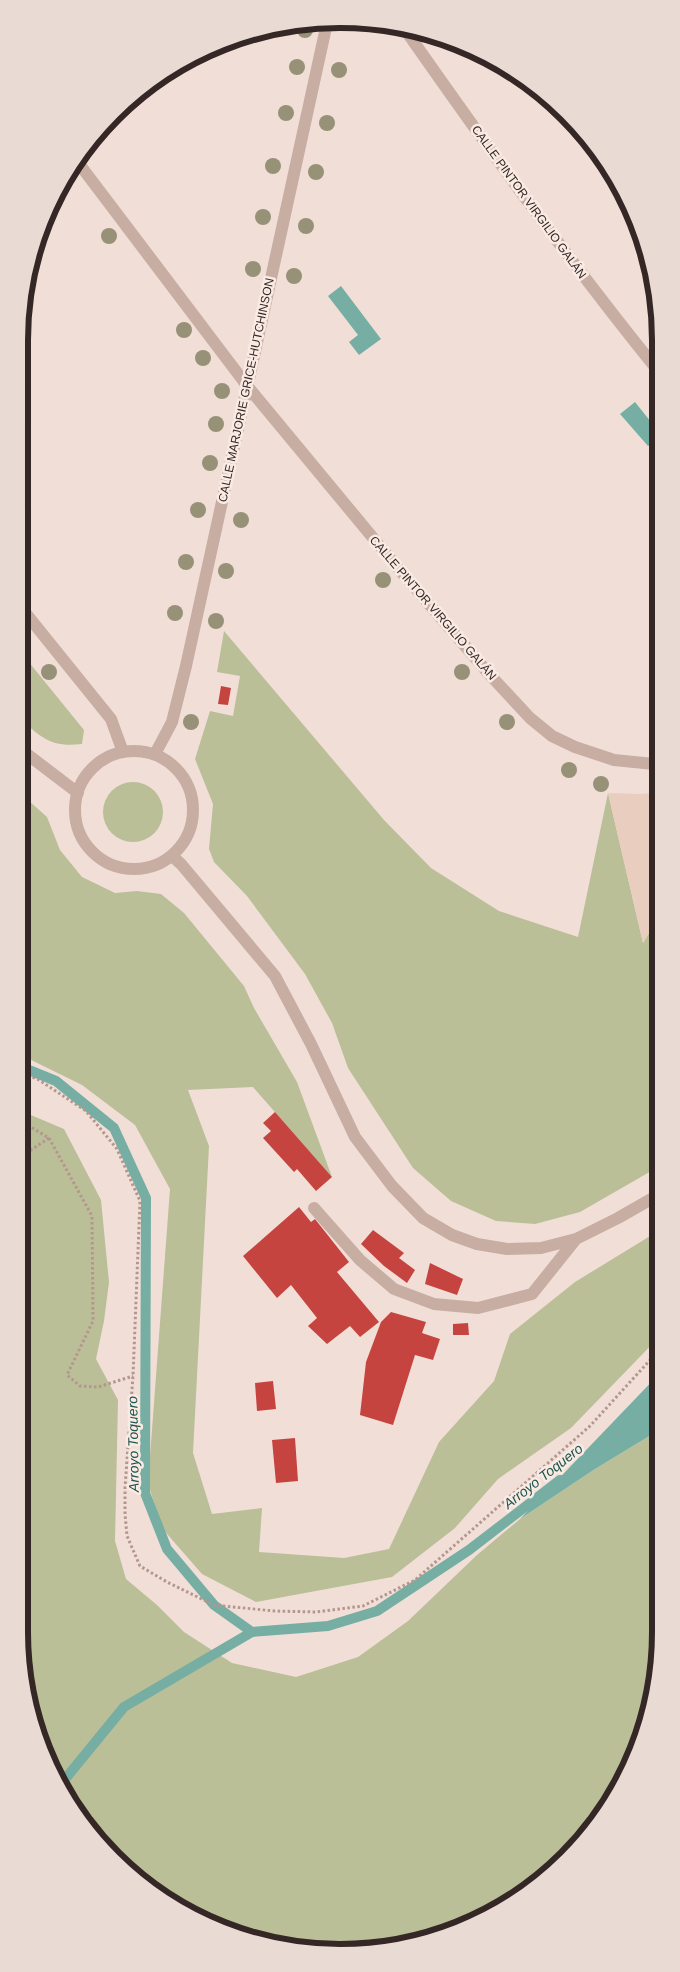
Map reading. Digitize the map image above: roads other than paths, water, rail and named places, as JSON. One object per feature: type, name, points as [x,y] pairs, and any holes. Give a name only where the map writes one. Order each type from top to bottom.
[{"type":"street","name":"CALLE MARJORIE GRICE-HUTCHINSON","points":[[155,754],[172,722],[184,676],[326,28]]},
{"type":"street","name":"CALLE PINTOR VIRGILIO GALÁN","points":[[409,36],[508,175],[600,300],[652,363]]},
{"type":"street","name":"CALLE PINTOR VIRGILIO GALÁN","points":[[80,165],[248,387],[398,568],[490,675],[530,718],[552,736],[575,747],[614,760],[652,764]]},
{"type":"street","points":[[28,616],[111,719],[123,752]]},
{"type":"street","points":[[133,750],[155,754],[172,764],[185,779],[192,798],[193,818],[186,837],[172,856],[158,865],[142,869],[125,869],[109,864],[95,855],[84,842],[77,826],[76,809],[78,793],[87,776],[96,765],[109,757],[133,750]]},
{"type":"street","points":[[28,755],[78,793]]},
{"type":"street","points":[[172,856],[181,864],[275,976],[311,1044],[355,1137],[392,1186],[423,1218],[452,1235],[477,1244],[507,1249],[541,1248],[576,1239],[652,1199]]},
{"type":"street","points":[[314,1208],[360,1260],[394,1289],[434,1304],[478,1308],[532,1294],[576,1239]]},
{"type":"water","points":[[341,286],[381,339],[359,355],[349,342],[358,335],[328,296]]},
{"type":"water","points":[[635,402],[652,423],[652,443],[648,446],[620,414]]},
{"type":"water","points":[[652,1381],[652,1434],[595,1469],[520,1519]]},
{"type":"waterway","name":"Arroyo Toquero","points":[[28,1070],[56,1081],[114,1128],[146,1198],[145,1493],[167,1549],[214,1605],[252,1632],[328,1626],[377,1611],[469,1550],[560,1480]]},
{"type":"waterway","points":[[65,1779],[124,1707],[252,1632]]}]
